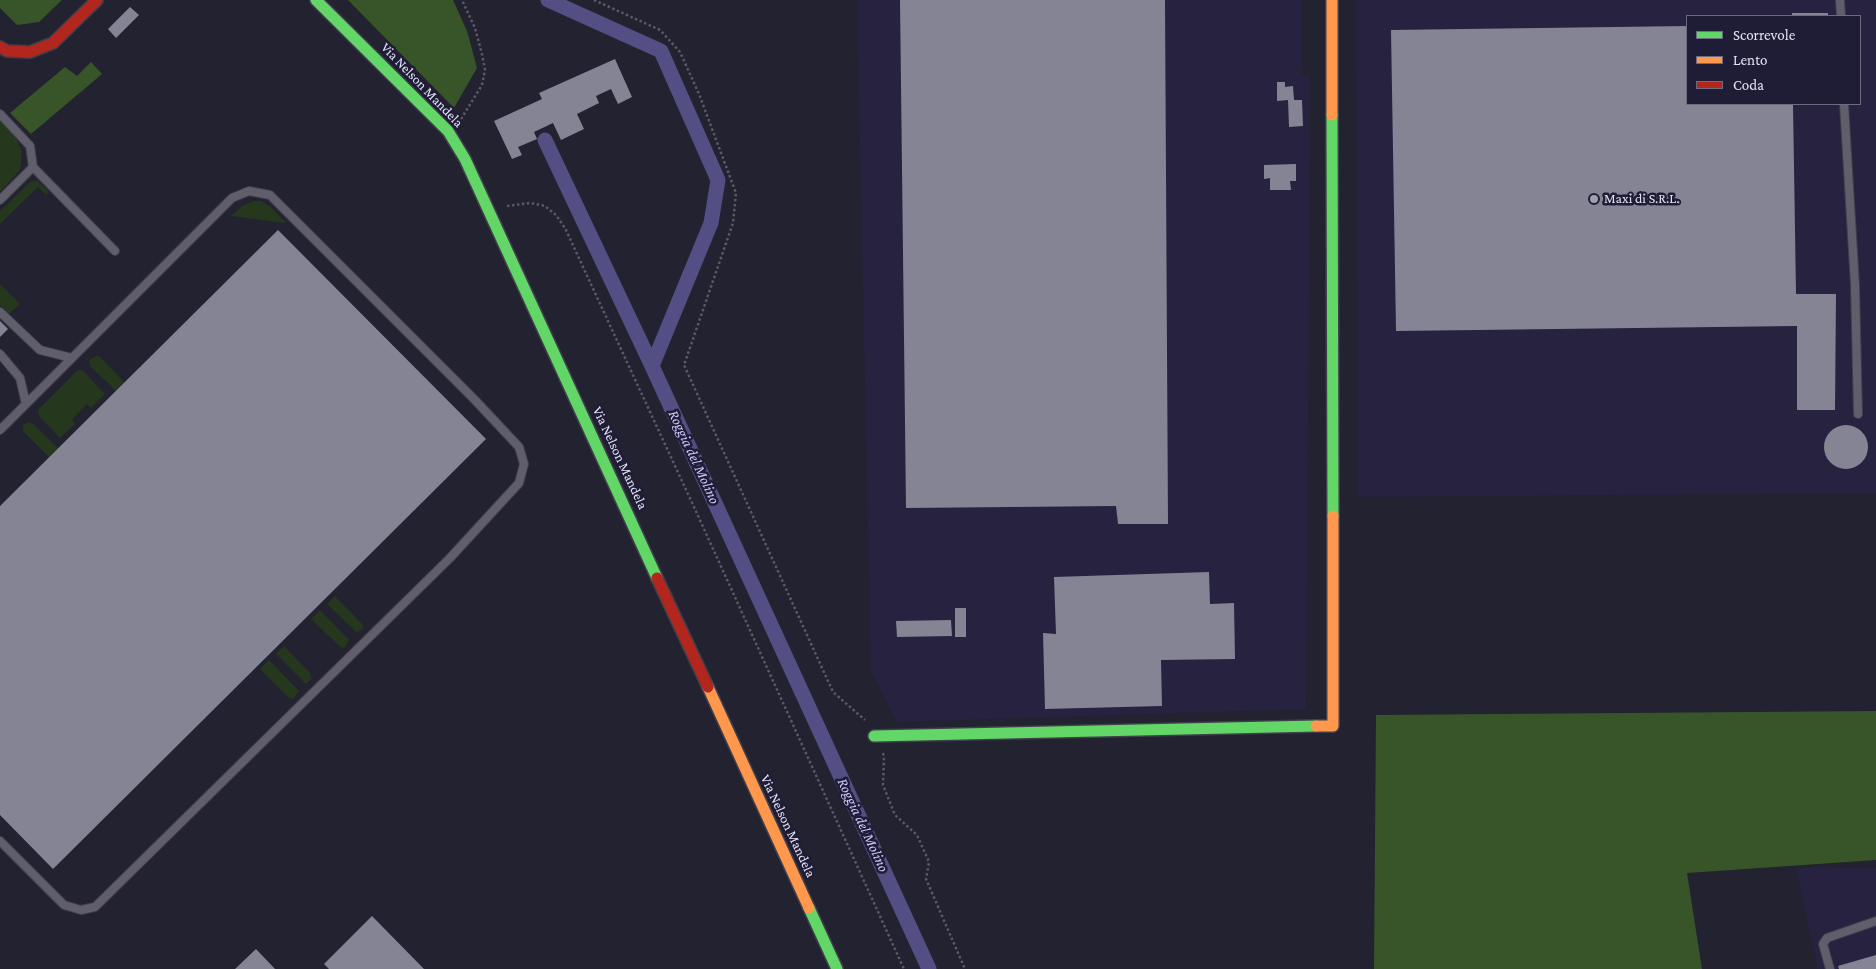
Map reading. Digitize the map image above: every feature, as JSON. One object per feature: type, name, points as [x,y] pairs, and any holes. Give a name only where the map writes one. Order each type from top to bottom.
[{"type":"street","points":[[0,47],[7,51],[30,52],[53,43],[97,0]]},
{"type":"street","name":"Via Nelson Mandela","points":[[316,0],[438,120],[456,142],[488,206],[837,969]]},
{"type":"street","points":[[874,736],[1333,726],[1332,0]]},
{"type":"lane","points":[[1840,0],[1841,15]]},
{"type":"lane","points":[[1844,105],[1855,285],[1858,414]]},
{"type":"lane","points":[[0,114],[30,146],[33,167],[114,251]]},
{"type":"lane","points":[[0,200],[33,167]]},
{"type":"lane","points":[[0,430],[232,198],[248,190],[270,195],[474,400],[518,447],[524,464],[519,483],[450,558],[95,907],[81,910],[64,905],[0,841]]},
{"type":"lane","points":[[0,312],[40,350],[72,358]]},
{"type":"lane","points":[[0,354],[20,378],[26,404]]},
{"type":"lane","points":[[1830,969],[1823,944],[1827,938],[1876,921]]},
{"type":"path","points":[[456,142],[461,117],[482,85],[485,70],[475,28],[462,0]]},
{"type":"path","points":[[594,0],[660,30],[680,52],[699,94],[736,193],[733,223],[684,365],[833,692],[870,725],[884,757],[883,785],[895,815],[917,835],[929,862],[926,879],[965,969]]},
{"type":"path","points":[[488,206],[530,203],[545,206],[556,214],[565,228],[904,969]]},
{"type":"shaded area","points":[[857,0],[1301,0],[1302,75],[1310,75],[1306,709],[897,722],[871,671]]},
{"type":"shaded area","points":[[1356,0],[1876,0],[1876,493],[1358,497]]},
{"type":"shaded area","points":[[1796,867],[1876,868],[1876,969],[1818,969]]},
{"type":"green space","points":[[0,0],[62,0],[39,22],[17,25],[0,8]]},
{"type":"green space","points":[[348,0],[453,0],[467,31],[477,68],[454,108]]},
{"type":"green space","points":[[91,62],[102,74],[31,134],[10,113],[65,67],[77,76]]},
{"type":"green space","points":[[0,119],[15,134],[22,152],[20,170],[0,192]]},
{"type":"green space","points":[[33,181],[38,181],[49,192],[46,195],[38,187],[0,224],[0,211]]},
{"type":"green space","points":[[254,201],[261,201],[271,207],[286,223],[231,216],[242,206]]},
{"type":"green space","points":[[0,284],[20,304],[9,314],[0,305]]},
{"type":"green space","points":[[99,356],[124,382],[116,391],[90,366],[89,360]]},
{"type":"green space","points":[[78,370],[83,371],[105,394],[91,408],[87,404],[72,420],[75,424],[60,438],[39,416],[38,410]]},
{"type":"green space","points":[[29,422],[58,448],[49,457],[23,431],[23,425]]},
{"type":"green space","points":[[335,596],[363,625],[363,628],[357,633],[327,604]]},
{"type":"green space","points":[[320,610],[349,640],[345,647],[339,646],[311,619]]},
{"type":"green space","points":[[284,646],[310,673],[312,679],[306,684],[276,654]]},
{"type":"green space","points":[[269,660],[299,691],[294,698],[288,697],[260,669]]},
{"type":"green space","points":[[1876,711],[1876,860],[1687,873],[1702,969],[1374,969],[1376,715]]},
{"type":"building","points":[[900,0],[1165,0],[1168,524],[1118,524],[1116,506],[906,508]]},
{"type":"building","points":[[130,7],[139,15],[116,38],[108,29]]},
{"type":"building","points":[[1792,13],[1828,13],[1828,15],[1792,15]]},
{"type":"building","name":"Maxi di S.R.L.","points":[[1686,26],[1686,105],[1793,105],[1796,294],[1836,294],[1835,410],[1797,410],[1797,326],[1396,331],[1391,30]]},
{"type":"building","points":[[615,59],[632,97],[618,104],[611,89],[596,96],[599,103],[577,114],[584,129],[561,140],[553,123],[534,132],[537,139],[518,147],[522,155],[512,159],[494,121],[542,99],[539,93]]},
{"type":"building","points":[[1277,82],[1285,82],[1285,87],[1293,86],[1294,100],[1302,100],[1303,126],[1289,127],[1288,100],[1277,101]]},
{"type":"building","points":[[1296,164],[1296,181],[1290,181],[1291,190],[1270,190],[1270,178],[1264,179],[1264,165]]},
{"type":"building","points":[[278,230],[486,439],[53,869],[0,815],[0,506]]},
{"type":"building","points":[[0,321],[8,329],[0,337]]},
{"type":"building","points":[[1850,425],[1862,431],[1867,438],[1867,456],[1862,463],[1855,468],[1842,469],[1834,466],[1827,459],[1824,443],[1827,435],[1834,428]]},
{"type":"building","points":[[1209,572],[1210,604],[1234,603],[1235,659],[1161,660],[1162,706],[1045,709],[1043,633],[1056,634],[1054,577]]},
{"type":"building","points":[[955,608],[966,608],[966,637],[955,637]]},
{"type":"building","points":[[951,620],[952,636],[897,637],[896,621]]},
{"type":"building","points":[[372,916],[424,969],[329,969],[324,964]]},
{"type":"building","points":[[256,949],[275,969],[235,969]]},
{"type":"building","points":[[1876,955],[1876,969],[1839,969],[1838,966]]},
{"type":"waterway","name":"Roggia del Molino","points":[[548,0],[661,51],[718,180],[711,223],[652,366],[929,969]]},
{"type":"waterway","points":[[545,140],[652,366]]},
{"type":"traffic: fast","points":[[316,0],[448,131],[465,159],[657,578]]},
{"type":"traffic: fast","points":[[1332,115],[1333,516]]},
{"type":"traffic: fast","points":[[874,736],[1316,726]]},
{"type":"traffic: fast","points":[[809,908],[837,969]]},
{"type":"traffic: slow","points":[[1332,0],[1332,115]]},
{"type":"traffic: slow","points":[[1316,726],[1333,726],[1333,516]]},
{"type":"traffic: slow","points":[[708,687],[809,908]]},
{"type":"traffic: jam","points":[[0,47],[7,51],[30,52],[53,43],[97,0]]},
{"type":"traffic: jam","points":[[657,578],[708,687]]},
{"type":"place","name":"Maxi di S.R.L.","points":[[1594,199]]}]
